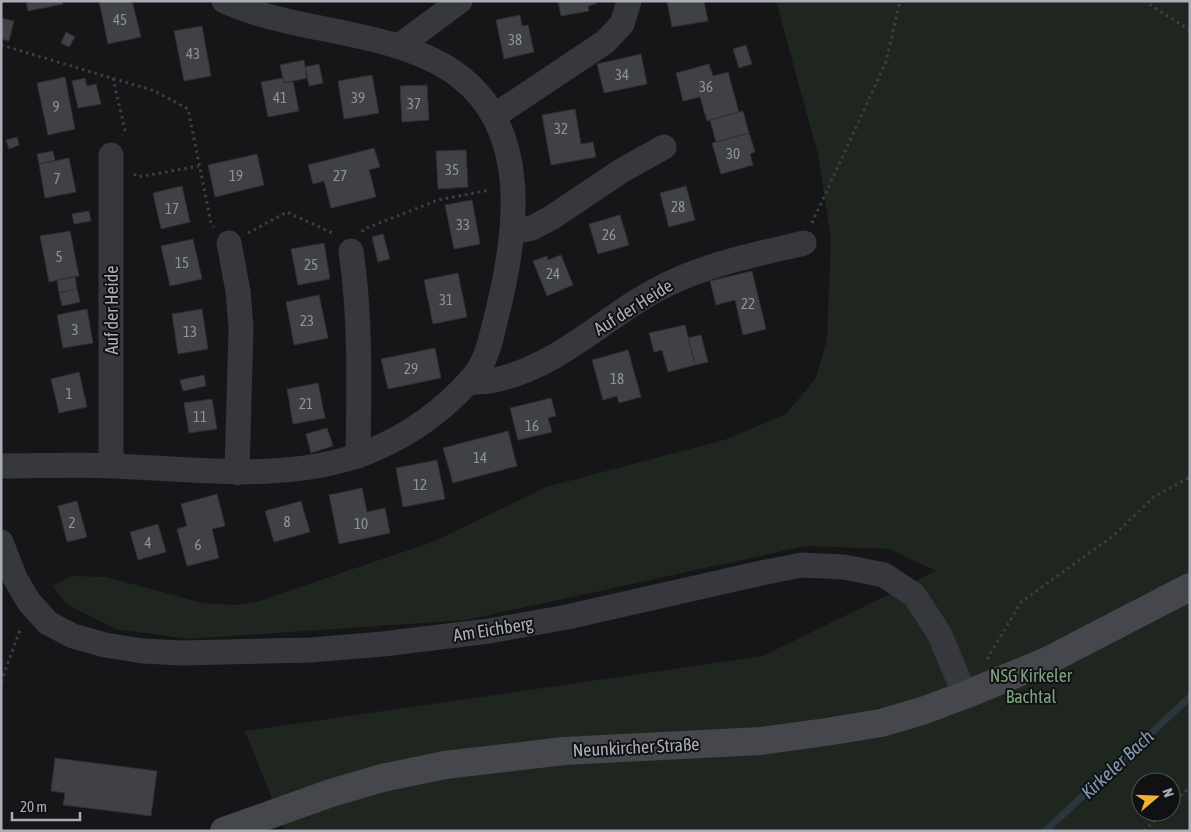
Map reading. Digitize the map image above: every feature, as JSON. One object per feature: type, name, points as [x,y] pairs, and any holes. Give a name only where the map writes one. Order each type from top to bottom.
[{"type":"main road","name":"Neunkircher Straße","points":[[224,831],[331,793],[382,778],[445,765],[564,751],[761,742],[881,723],[965,695],[1047,661],[1190,587]]},
{"type":"street","points":[[1,466],[111,465],[237,472],[289,471],[329,463],[358,456],[390,443],[418,427],[442,409],[469,382],[488,350],[502,290],[512,232],[513,185],[507,148],[494,116],[476,92],[459,75],[432,60],[399,46],[266,8],[224,1]]},
{"type":"street","points":[[399,46],[460,1]]},
{"type":"street","points":[[494,116],[605,42],[622,24],[629,1]]},
{"type":"street","points":[[512,232],[532,228],[551,218],[621,170],[664,147]]},
{"type":"street","name":"Auf der Heide","points":[[110,156],[111,465]]},
{"type":"street","points":[[229,243],[238,291],[240,328],[237,472]]},
{"type":"street","name":"Auf der Heide","points":[[469,382],[494,381],[529,370],[566,351],[668,283],[706,267],[804,243]]},
{"type":"street","points":[[351,252],[356,285],[359,358],[358,456]]},
{"type":"street","name":"Am Eichberg","points":[[1,542],[14,578],[29,602],[48,623],[73,636],[105,645],[143,651],[182,653],[311,650],[383,644],[489,631],[567,617],[802,565],[844,568],[884,575],[914,596],[939,633],[965,695]]},
{"type":"path","points":[[804,243],[886,62],[900,1]]},
{"type":"path","points":[[1144,1],[1190,30]]},
{"type":"path","points":[[1,45],[154,91],[188,109],[211,223],[229,243],[288,212],[330,232],[351,252],[364,229],[438,200],[513,185]]},
{"type":"path","points":[[113,78],[125,130],[110,156],[138,177],[199,166]]},
{"type":"path","points":[[986,661],[1021,602],[1113,536],[1154,497],[1190,478]]},
{"type":"path","points":[[1,682],[29,602]]},
{"type":"path","points":[[1144,831],[1153,822]]},
{"type":"green space","name":"NSG Kirkeler Bachtal","points":[[776,1],[1190,1],[1190,831],[285,831],[245,731],[763,656],[936,571],[889,549],[806,546],[467,620],[188,639],[116,629],[66,604],[53,586],[71,576],[106,577],[203,603],[235,605],[259,601],[435,541],[546,487],[724,440],[786,414],[816,378],[827,339],[831,238],[818,155]]},
{"type":"building","points":[[26,1],[62,1],[63,4],[28,11]]},
{"type":"building","points":[[99,1],[132,1],[141,37],[108,44]]},
{"type":"building","points":[[558,1],[596,1],[596,4],[588,6],[589,11],[561,16]]},
{"type":"building","points":[[667,1],[704,1],[708,21],[672,27]]},
{"type":"building","points":[[520,15],[522,26],[528,25],[534,52],[504,59],[496,20]]},
{"type":"building","points":[[1,18],[14,21],[9,41],[1,39]]},
{"type":"building","points":[[202,26],[211,76],[184,81],[174,31]]},
{"type":"building","points":[[66,32],[75,37],[69,47],[61,43]]},
{"type":"building","points":[[746,45],[752,64],[739,68],[733,49]]},
{"type":"building","points":[[641,54],[647,84],[604,93],[597,64]]},
{"type":"building","points":[[304,60],[307,78],[284,83],[280,65]]},
{"type":"building","points":[[319,64],[323,83],[309,86],[305,67]]},
{"type":"building","points":[[709,64],[713,76],[728,72],[739,112],[707,121],[700,97],[683,101],[676,73]]},
{"type":"building","points":[[372,75],[379,113],[344,119],[338,81]]},
{"type":"building","points":[[65,77],[75,129],[48,135],[37,83]]},
{"type":"building","points":[[85,78],[87,86],[96,84],[101,104],[78,108],[72,81]]},
{"type":"building","points":[[283,78],[284,83],[293,81],[299,111],[268,117],[261,82]]},
{"type":"building","points":[[427,85],[429,120],[402,122],[400,86]]},
{"type":"building","points":[[575,109],[581,144],[593,142],[596,157],[551,165],[542,115]]},
{"type":"building","points":[[743,111],[749,133],[716,142],[710,120]]},
{"type":"building","points":[[749,133],[755,152],[750,154],[753,165],[721,174],[712,143]]},
{"type":"building","points":[[17,137],[19,145],[9,149],[6,140]]},
{"type":"building","points":[[374,148],[380,167],[369,170],[376,197],[331,208],[324,181],[313,184],[308,165]]},
{"type":"building","points":[[466,150],[468,187],[438,189],[436,151]]},
{"type":"building","points":[[53,151],[55,160],[39,164],[37,154]]},
{"type":"building","points":[[257,154],[264,185],[215,197],[208,165]]},
{"type":"building","points":[[69,158],[76,192],[45,198],[39,164]]},
{"type":"building","points":[[182,186],[190,222],[161,229],[153,193]]},
{"type":"building","points":[[686,186],[695,220],[669,227],[660,193]]},
{"type":"building","points":[[472,200],[480,244],[454,249],[445,205]]},
{"type":"building","points":[[89,211],[91,221],[74,224],[72,214]]},
{"type":"building","points":[[620,215],[629,245],[598,254],[589,224]]},
{"type":"building","points":[[70,231],[79,276],[49,282],[40,236]]},
{"type":"building","points":[[383,234],[390,259],[378,262],[372,237]]},
{"type":"building","points":[[193,239],[202,279],[170,286],[161,246]]},
{"type":"building","points":[[324,243],[330,279],[298,285],[291,249]]},
{"type":"building","points":[[561,255],[573,285],[547,296],[533,261],[547,256],[548,260]]},
{"type":"building","points":[[752,271],[766,329],[743,335],[735,300],[716,305],[710,281]]},
{"type":"building","points":[[458,273],[467,317],[433,324],[424,280]]},
{"type":"building","points":[[75,276],[77,289],[59,293],[57,280]]},
{"type":"building","points":[[77,289],[80,302],[62,306],[59,293]]},
{"type":"building","points":[[319,295],[328,338],[294,345],[286,302]]},
{"type":"building","points":[[87,309],[93,343],[63,348],[57,315]]},
{"type":"building","points":[[202,309],[208,349],[178,354],[172,314]]},
{"type":"building","points":[[685,325],[695,365],[668,372],[662,350],[654,352],[649,333]]},
{"type":"building","points":[[701,335],[708,362],[695,365],[688,338]]},
{"type":"building","points":[[435,348],[441,378],[388,389],[381,359]]},
{"type":"building","points":[[628,350],[641,397],[619,403],[617,396],[603,400],[592,360]]},
{"type":"building","points":[[79,372],[87,407],[59,413],[51,379]]},
{"type":"building","points":[[204,375],[206,386],[183,391],[180,380]]},
{"type":"building","points":[[318,383],[325,418],[293,424],[287,389]]},
{"type":"building","points":[[551,398],[556,416],[548,418],[552,432],[518,440],[510,408]]},
{"type":"building","points":[[212,399],[217,429],[189,433],[184,403]]},
{"type":"building","points":[[327,428],[333,446],[311,453],[306,434]]},
{"type":"building","points":[[508,431],[517,466],[453,483],[443,448]]},
{"type":"building","points":[[437,460],[445,499],[403,507],[396,468]]},
{"type":"building","points":[[362,488],[367,512],[385,508],[390,533],[339,544],[329,495]]},
{"type":"building","points":[[217,494],[225,526],[212,529],[219,558],[187,566],[177,529],[187,526],[181,504]]},
{"type":"building","points":[[77,501],[87,537],[67,542],[58,506]]},
{"type":"building","points":[[301,501],[310,532],[274,542],[265,511]]},
{"type":"building","points":[[158,524],[166,552],[138,560],[130,532]]},
{"type":"building","points":[[55,758],[157,771],[151,816],[63,805],[65,793],[51,791]]},
{"type":"waterway","name":"Kirkeler Bach","points":[[1045,831],[1190,697]]}]
